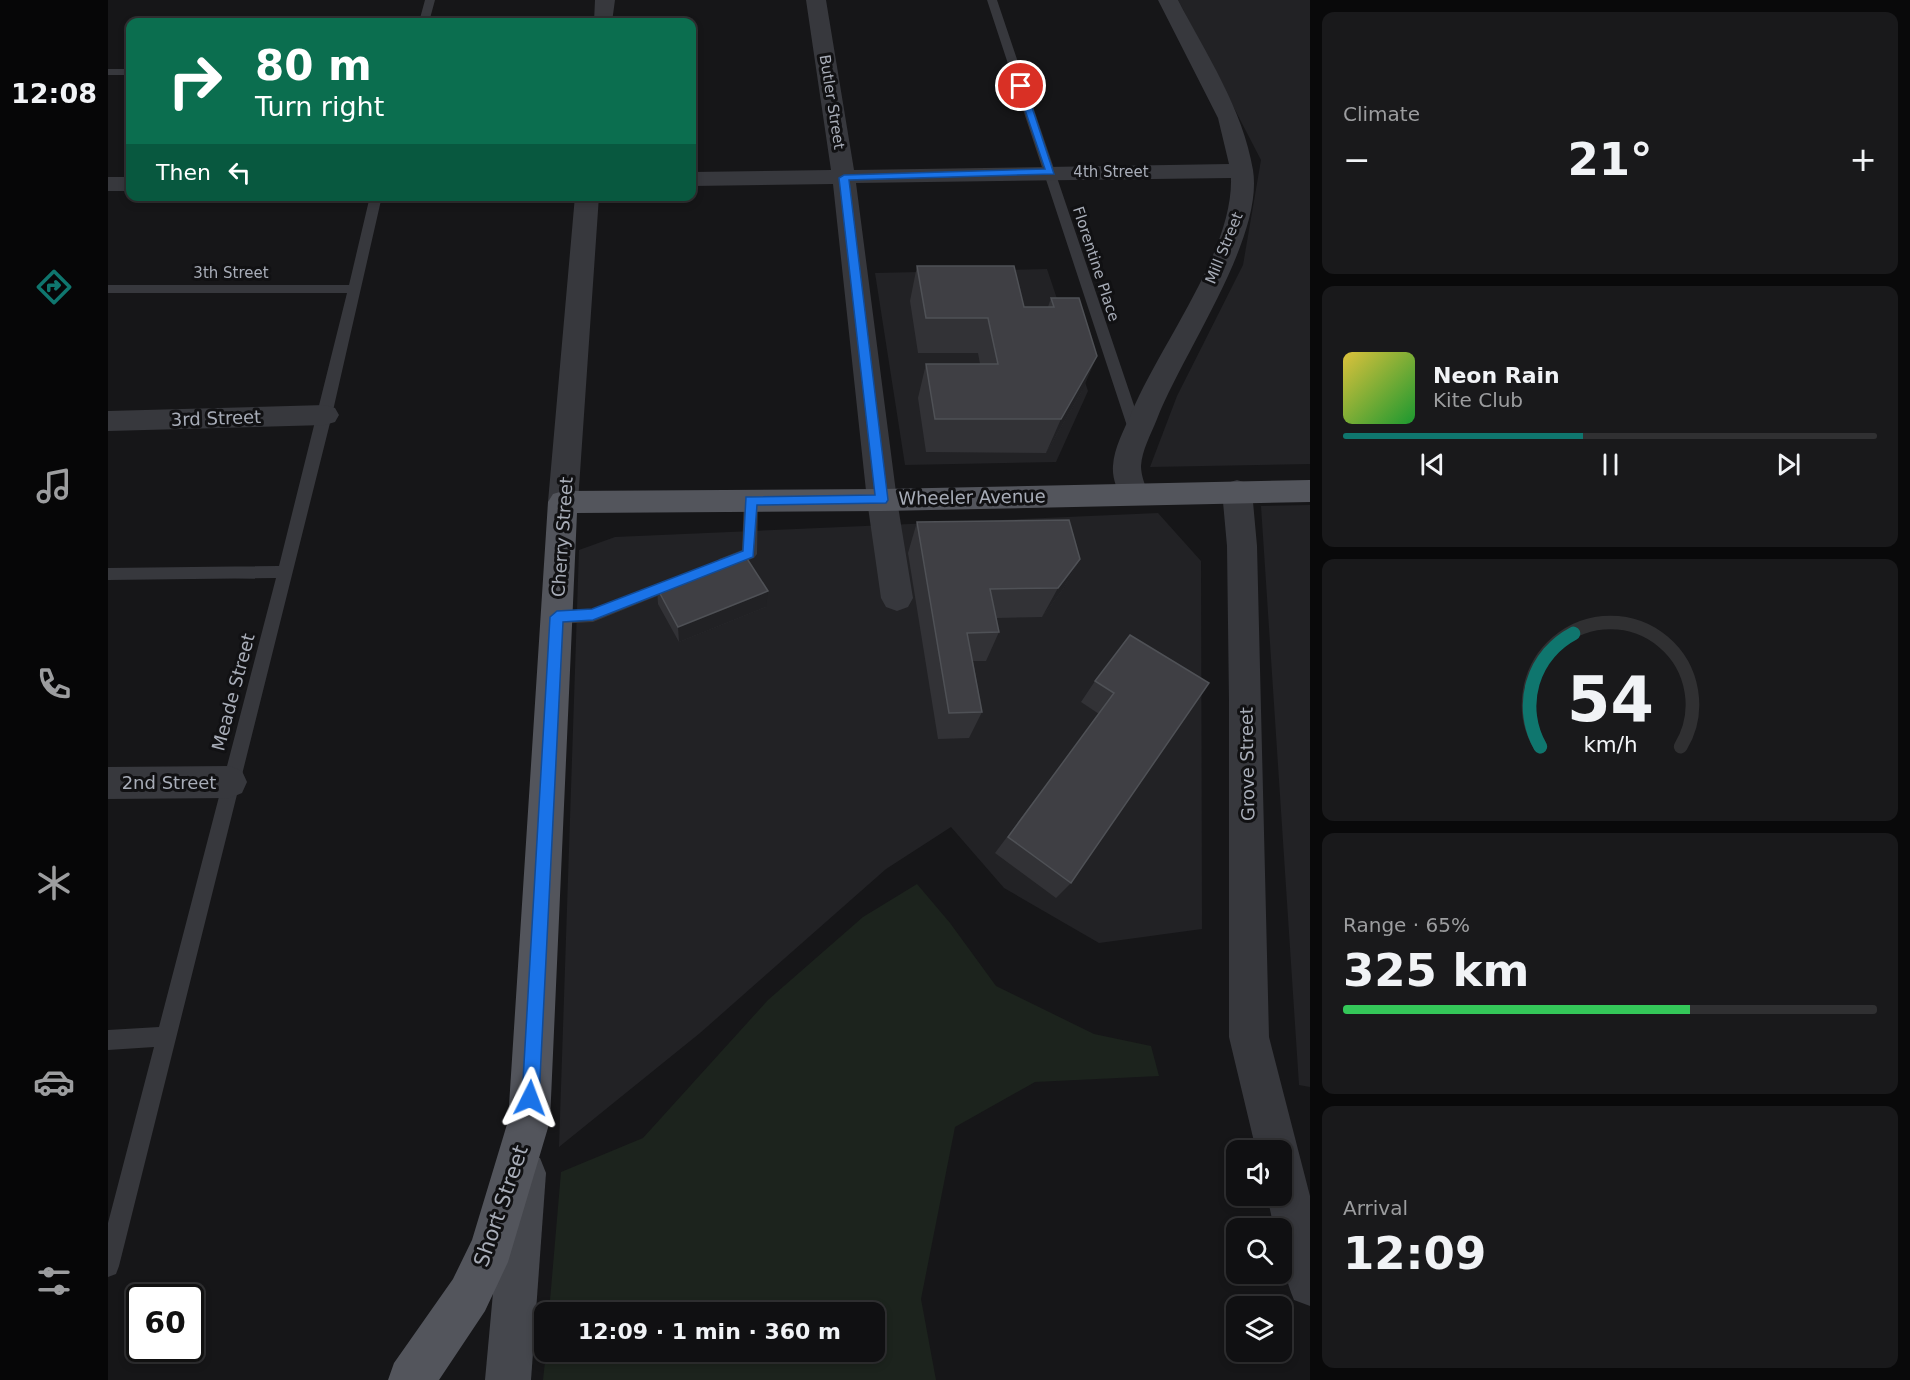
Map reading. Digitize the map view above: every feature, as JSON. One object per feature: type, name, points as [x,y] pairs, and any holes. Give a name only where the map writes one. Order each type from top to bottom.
[{"type":"main road","name":"Wheeler Avenue","points":[[563,502],[882,500],[1310,491]]},
{"type":"main road","name":"Cherry Street","points":[[508,1380],[529,1121],[563,502]]},
{"type":"main road","name":"Short Street","points":[[411,1380],[469,1295],[492,1246],[529,1121]]},
{"type":"street","points":[[603,18],[605,0]]},
{"type":"street","name":"Butler Street","points":[[816,0],[844,178],[882,500],[897,598]]},
{"type":"street","name":"Mill Street","points":[[1132,493],[1127,468],[1129,453],[1154,394],[1225,256],[1237,225],[1243,194],[1242,171],[1229,118],[1168,0]]},
{"type":"street","name":"4th Street","points":[[696,179],[844,178],[1050,172],[1242,171]]},
{"type":"street","points":[[108,184],[126,184]]},
{"type":"street","name":"Cherry Street","points":[[563,502],[587,201]]},
{"type":"street","name":"3rd Street","points":[[108,421],[325,415]]},
{"type":"street","name":"Grove Street","points":[[1237,491],[1242,546],[1246,700],[1249,1037],[1275,1140]]},
{"type":"street","name":"2nd Street","points":[[108,783],[230,782]]},
{"type":"street","points":[[1291,1206],[1310,1284]]},
{"type":"lane","points":[[425,18],[430,0]]},
{"type":"lane","name":"Florentine Place","points":[[992,0],[1137,435]]},
{"type":"lane","points":[[108,72],[126,72]]},
{"type":"lane","name":"Meade Street","points":[[108,1266],[325,415],[375,201]]},
{"type":"lane","name":"3th Street","points":[[108,289],[354,289]]},
{"type":"lane","points":[[557,617],[593,615],[749,554],[751,500]]},
{"type":"lane","points":[[108,574],[285,572]]},
{"type":"lane","points":[[108,1040],[167,1036]]},
{"type":"shaded area","points":[[1178,0],[1310,0],[1310,464],[1150,467],[1177,396],[1243,265],[1261,160]]},
{"type":"shaded area","points":[[1047,269],[1088,391],[1056,462],[905,465],[875,273]]},
{"type":"shaded area","points":[[1310,505],[1310,1087],[1299,1085],[1261,506]]},
{"type":"shaded area","points":[[1158,513],[1201,561],[1202,929],[1099,943],[1004,888],[951,827],[886,869],[700,1033],[559,1147],[579,550],[615,537]]},
{"type":"shaded area","points":[[917,884],[950,923],[996,986],[1094,1034],[1151,1046],[1159,1076],[1035,1082],[955,1127],[921,1299],[936,1380],[543,1380],[545,1362],[885,1362],[885,1302],[550,1302],[561,1172],[643,1138],[768,1000],[863,917]]},
{"type":"building","points":[[917,266],[1014,266],[1024,307],[1054,307],[1051,298],[1079,298],[1097,356],[1061,419],[935,419],[926,364],[998,364],[988,318],[926,318]]},
{"type":"building","points":[[1069,520],[1080,559],[1058,588],[990,589],[999,632],[967,633],[982,712],[949,713],[917,522]]},
{"type":"building","points":[[744,554],[768,591],[678,627],[657,588]]},
{"type":"building","points":[[1130,635],[1209,683],[1071,883],[1008,837],[1114,693],[1095,681]]},
{"type":"route","points":[[530,1098],[557,617],[593,615],[749,554],[751,500],[882,500],[856,296],[844,178],[1050,172],[1021,86]]}]
